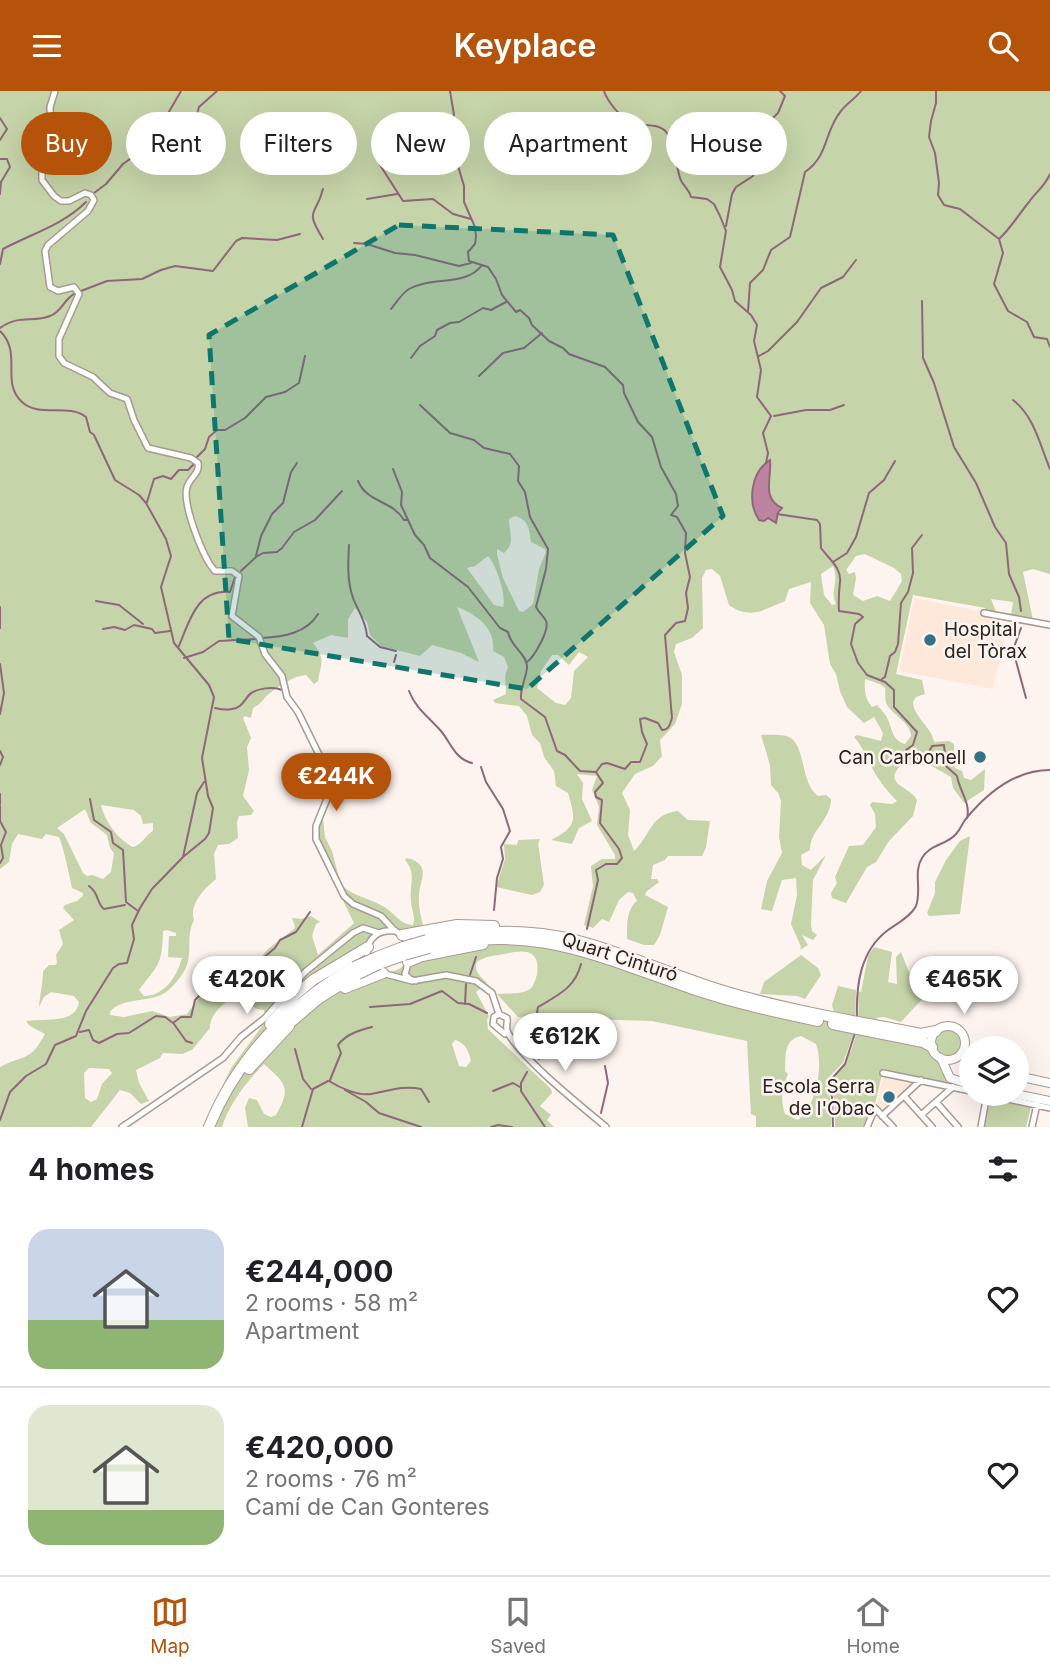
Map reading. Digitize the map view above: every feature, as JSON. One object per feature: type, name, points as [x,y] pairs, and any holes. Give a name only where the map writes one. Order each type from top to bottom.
[{"type":"highway","points":[[399,933],[465,925],[524,936]]},
{"type":"highway","name":"Quart Cinturó","points":[[216,1127],[261,1042],[289,1014],[325,985],[356,971],[382,967],[428,944],[471,933],[524,936],[604,949],[727,992],[880,1030],[932,1047]]},
{"type":"highway","points":[[405,957],[524,936]]},
{"type":"highway","points":[[246,1067],[269,1025],[294,996],[321,974],[361,953],[369,943]]},
{"type":"highway","points":[[246,1067],[316,1005],[382,967]]},
{"type":"highway","name":"Quart Cinturó","points":[[880,1030],[921,1034],[936,1031]]},
{"type":"highway","name":"Quart Cinturó","points":[[209,1127],[223,1098],[246,1067]]},
{"type":"main road","points":[[959,1081],[950,1078],[941,1058],[932,1047],[932,1037],[944,1027],[957,1028],[963,1036]]},
{"type":"main road","points":[[941,1058],[955,1059],[959,1055]]},
{"type":"main road","points":[[1029,1079],[1050,1083]]},
{"type":"main road","points":[[1029,1097],[1050,1101]]},
{"type":"street","points":[[55,91],[50,107],[51,145],[42,171],[42,180],[61,201],[69,201],[85,193],[91,195],[93,200],[88,211],[45,251],[51,289],[58,291],[72,287],[79,294],[59,339],[59,356],[64,363],[90,376],[110,393],[127,399],[148,448],[191,458],[198,463],[198,470],[189,483],[186,495],[201,548],[215,571],[232,571],[239,576],[232,616],[259,638],[265,654],[282,676],[287,697],[302,718],[330,778],[331,789],[316,829],[317,843],[346,899],[377,914],[399,933],[410,947],[399,971],[370,964],[368,930]]},
{"type":"street","points":[[985,613],[1050,625]]},
{"type":"street","points":[[369,943],[380,932],[384,923],[377,914]]},
{"type":"street","points":[[122,1127],[223,1058],[241,1037],[265,1018],[305,972],[357,930],[399,933]]},
{"type":"street","points":[[405,957],[406,976],[416,981]]},
{"type":"street","points":[[382,967],[416,981],[450,975],[479,982],[494,996],[499,1014]]},
{"type":"street","points":[[507,1025],[497,1029],[492,1024],[494,1017],[499,1014],[506,1016],[507,1025],[532,1065],[604,1127]]},
{"type":"street","points":[[883,1073],[959,1088]]},
{"type":"street","points":[[867,1127],[872,1118],[904,1096],[921,1080]]},
{"type":"street","points":[[921,1115],[953,1087]]},
{"type":"street","points":[[904,1096],[932,1127]]},
{"type":"street","points":[[936,1102],[955,1125],[947,1127]]},
{"type":"street","points":[[1029,1102],[1050,1108]]},
{"type":"street","points":[[1032,1127],[1037,1104]]},
{"type":"street","points":[[981,1127],[984,1106]]},
{"type":"street","points":[[879,1112],[892,1127]]},
{"type":"highlighted area","points":[[399,225],[613,235],[723,516],[527,689],[229,639],[209,335]]},
{"type":"shaded area","points":[[770,460],[770,493],[776,504],[782,508],[776,523],[768,518],[759,520],[752,496],[759,472]]},
{"type":"shaded area","points":[[914,598],[995,614],[992,632],[1000,635],[1004,641],[993,689],[899,671]]},
{"type":"shaded area","name":"Escola Serra de l'Obac","points":[[883,1076],[913,1082],[882,1113],[876,1106]]},
{"type":"green space","points":[[0,91],[1050,91],[1050,574],[1033,569],[1023,572],[1033,620],[1011,615],[1013,602],[991,599],[997,614],[985,611],[985,608],[913,595],[896,674],[922,680],[925,694],[916,697],[913,702],[916,713],[934,742],[949,741],[954,744],[955,768],[962,771],[964,778],[971,780],[985,769],[984,790],[964,803],[953,788],[951,777],[930,765],[901,765],[894,777],[899,785],[917,800],[913,816],[889,841],[876,862],[867,867],[846,903],[832,898],[831,893],[837,883],[835,877],[849,846],[863,845],[876,827],[875,814],[870,805],[872,802],[892,804],[897,801],[877,777],[854,737],[857,735],[881,741],[883,733],[874,717],[864,723],[847,707],[830,664],[824,625],[810,603],[811,582],[789,589],[785,601],[750,613],[729,605],[720,576],[712,569],[706,570],[702,578],[703,628],[692,638],[676,644],[674,652],[682,675],[682,704],[675,724],[660,740],[662,756],[653,766],[635,774],[622,793],[630,810],[628,835],[634,851],[656,821],[669,813],[678,811],[688,820],[710,821],[702,856],[668,856],[653,865],[651,879],[657,879],[659,882],[645,895],[668,907],[660,935],[654,945],[644,945],[627,939],[629,913],[637,901],[633,893],[628,892],[619,900],[609,922],[602,919],[593,928],[584,925],[593,886],[591,866],[602,859],[615,859],[597,825],[599,807],[592,790],[597,776],[577,774],[583,783],[582,799],[592,821],[579,828],[572,844],[551,840],[571,826],[573,821],[568,793],[556,786],[554,771],[544,757],[540,743],[532,735],[527,716],[519,706],[495,703],[493,700],[506,694],[505,676],[508,667],[504,657],[493,651],[491,635],[483,623],[457,607],[479,662],[461,653],[432,645],[420,656],[381,646],[370,635],[367,622],[355,608],[348,619],[348,638],[331,635],[313,643],[321,657],[318,681],[314,684],[306,675],[292,679],[253,708],[251,718],[243,718],[251,738],[247,747],[249,770],[243,796],[254,811],[251,815],[239,816],[238,838],[229,844],[218,845],[214,854],[216,879],[202,892],[194,908],[188,961],[181,976],[161,995],[120,1004],[110,1012],[110,1015],[124,1017],[152,1011],[170,1017],[187,1014],[202,994],[224,980],[242,977],[268,949],[294,929],[292,918],[311,916],[320,922],[316,924],[312,936],[318,955],[354,923],[314,841],[314,828],[328,791],[333,793],[323,819],[325,837],[332,851],[341,885],[386,908],[405,923],[413,925],[414,918],[411,904],[412,875],[405,860],[407,858],[415,861],[422,869],[419,900],[423,925],[473,923],[549,931],[743,993],[834,1013],[832,1005],[838,986],[856,990],[855,1030],[843,1063],[828,1078],[826,1084],[831,1102],[831,1127],[756,1127],[756,1116],[751,1114],[747,1041],[652,1021],[518,1017],[497,994],[522,992],[533,986],[537,974],[536,959],[523,951],[477,962],[477,971],[487,983],[476,992],[489,1016],[488,1029],[551,1089],[552,1093],[540,1106],[551,1115],[547,1120],[554,1127],[248,1127],[245,1108],[249,1098],[257,1100],[264,1114],[271,1117],[276,1115],[284,1098],[284,1086],[264,1064],[239,1093],[222,1127],[203,1127],[231,1068],[266,1021],[264,1010],[257,1009],[238,996],[219,1008],[212,1018],[210,1028],[192,1050],[182,1054],[163,1053],[160,1058],[136,1070],[139,1083],[149,1101],[141,1104],[130,1093],[120,1090],[91,1127],[0,1127],[0,1067],[31,1053],[45,1034],[26,1021],[57,1019],[72,1014],[77,1009],[79,1002],[74,996],[51,992],[44,997],[39,1007],[43,971],[49,965],[57,963],[56,955],[63,944],[59,930],[74,920],[63,908],[83,896],[83,893],[72,888],[59,837],[46,834],[42,839],[18,834],[12,844],[9,862],[0,869]],"holes":[[[767,461],[770,493],[772,499],[782,508],[776,523],[767,518],[764,521],[754,513],[753,492]],[[515,516],[523,520],[529,529],[531,542],[546,552],[539,569],[533,604],[523,612],[519,611],[503,578],[497,554],[497,549],[504,553],[510,545],[509,519]],[[865,554],[894,568],[901,574],[902,581],[890,601],[877,596],[863,601],[853,595],[855,572],[849,574],[846,570],[856,556]],[[488,556],[500,581],[503,607],[494,605],[467,568],[475,566]],[[833,566],[836,604],[832,605],[824,595],[821,574]],[[579,652],[588,657],[574,671],[571,698],[565,705],[556,703],[537,688],[541,671],[552,655],[558,655],[569,665]],[[865,679],[885,688],[887,705],[910,731],[911,736],[905,744],[895,738],[886,716],[877,705],[872,707],[870,704],[866,697]],[[101,805],[134,810],[141,816],[143,824],[153,823],[153,831],[133,847],[117,834],[105,817]],[[85,809],[91,823],[107,835],[114,853],[111,872],[103,879],[83,873],[64,834],[57,828]],[[163,931],[176,933],[176,936],[169,936],[168,957],[182,958],[169,984],[158,993],[144,996],[139,990],[158,964],[162,952]],[[386,933],[395,933],[404,939],[406,962],[394,971],[386,971],[379,969],[369,953],[374,939]],[[801,1036],[816,1044],[819,1063],[814,1096],[810,1106],[798,1120],[785,1114],[782,1099],[788,1074],[785,1071],[786,1054],[791,1041]],[[455,1040],[464,1045],[471,1061],[466,1067],[459,1066],[452,1044]],[[89,1068],[109,1069],[112,1073],[102,1084],[97,1099],[91,1102],[85,1098],[84,1073]]]},
{"type":"green space","points":[[761,735],[783,735],[794,741],[812,790],[818,796],[826,795],[831,799],[828,813],[813,837],[810,850],[801,855],[802,865],[811,870],[826,855],[813,880],[811,924],[812,931],[817,935],[813,940],[802,935],[808,945],[800,950],[791,924],[797,895],[796,878],[782,880],[772,911],[761,909],[767,881],[782,853],[779,837],[781,801],[771,785],[770,765]]},
{"type":"green space","points":[[970,836],[960,914],[929,916],[927,913],[935,893],[935,882],[946,860],[960,841]]},
{"type":"green space","points":[[540,839],[538,843],[544,885],[540,892],[532,895],[496,887],[505,859],[504,844],[517,845],[518,840]]},
{"type":"green space","points":[[874,947],[892,952],[888,982],[897,984],[896,957],[901,952],[919,990],[926,992],[901,1022],[876,1018],[929,1052],[951,1080],[942,1082],[883,1070],[875,1104],[862,1127],[835,1127],[835,1103],[829,1082],[851,1051],[857,1029],[858,991],[861,992],[868,956]]},
{"type":"green space","points":[[801,955],[818,968],[821,975],[805,999],[760,994],[764,982]]},
{"type":"green space","points":[[942,1029],[954,1029],[961,1036],[959,1052],[954,1057],[942,1057],[934,1049],[934,1037]]},
{"type":"green space","points":[[987,1106],[1031,1107],[1026,1127],[983,1127]]},
{"type":"waterway","points":[[169,112],[181,91]]},
{"type":"waterway","points":[[94,193],[137,154],[161,120],[176,123],[195,122],[199,107],[217,91]]},
{"type":"waterway","points":[[450,91],[456,130],[453,149],[464,186],[464,202],[475,227],[475,244],[468,252],[469,261],[488,267],[502,295],[516,312],[520,310],[549,341],[569,354],[605,367],[623,385],[638,422],[652,437],[661,467],[676,494],[678,506],[671,515],[677,517],[686,533],[685,553],[690,577],[686,593],[688,608],[685,621],[676,623],[665,635],[672,718],[668,728],[664,730],[658,723],[640,719],[647,744],[640,762],[631,762],[625,769],[602,764],[596,772],[603,783],[595,792],[596,797],[602,800],[600,823],[619,849],[622,858],[617,864],[606,864],[596,870],[598,880],[587,929]]},
{"type":"waterway","points":[[604,91],[611,104],[627,121],[660,127],[667,133],[674,149],[682,183],[691,197],[707,199],[714,204],[720,216],[726,231],[720,267],[735,301],[751,315],[757,325],[754,341],[761,370],[757,397],[771,416],[763,433],[768,453],[766,463]]},
{"type":"waterway","points":[[726,226],[732,194],[736,187],[753,176],[759,165],[765,131],[778,113],[785,96],[780,91]]},
{"type":"waterway","points":[[748,312],[750,283],[763,270],[771,250],[790,237],[805,172],[818,159],[843,108],[861,91]]},
{"type":"waterway","points":[[936,91],[929,137],[935,153],[938,195],[944,205],[960,209],[999,239]]},
{"type":"waterway","points":[[0,118],[7,129],[0,140]]},
{"type":"waterway","points":[[0,159],[7,159],[10,167],[1,182],[0,194]]},
{"type":"waterway","points":[[1050,174],[999,239],[1003,253],[994,284],[1008,311],[1027,322],[1034,337],[1047,339],[1050,347]]},
{"type":"waterway","points":[[386,175],[403,201],[433,199],[453,214],[471,219]]},
{"type":"waterway","points":[[323,189],[313,217],[323,239]]},
{"type":"waterway","points":[[367,199],[397,194]]},
{"type":"waterway","points":[[0,264],[3,249],[57,223],[86,202]]},
{"type":"waterway","points":[[81,291],[107,281],[142,279],[175,266],[213,271],[236,241],[242,238],[277,240],[300,234]]},
{"type":"waterway","points":[[354,243],[459,266],[471,263]]},
{"type":"waterway","points":[[759,356],[768,351],[797,322],[821,288],[843,277],[856,260]]},
{"type":"waterway","points":[[391,309],[409,289],[418,285],[458,279],[475,272],[482,265]]},
{"type":"waterway","points":[[0,328],[13,321],[50,316],[76,293]]},
{"type":"waterway","points":[[922,301],[923,358],[934,383],[954,447],[976,483],[995,527],[1006,543],[1009,574],[1019,597],[1021,611]]},
{"type":"waterway","points":[[411,358],[420,346],[435,336],[437,330],[450,323],[459,322],[483,308],[491,310],[506,302]]},
{"type":"waterway","points":[[0,331],[10,349],[13,386],[22,402],[37,409],[71,411],[86,417],[90,432],[94,435],[115,480],[139,495],[146,503],[166,539],[171,556],[161,587],[174,643],[209,685],[214,697],[202,758],[208,796],[213,808],[209,833],[152,889],[132,925],[134,939],[127,963],[113,968],[86,1011],[76,1036],[55,1045],[46,1064],[26,1076],[10,1092],[0,1120]]},
{"type":"waterway","points":[[479,376],[503,353],[524,348],[542,333]]},
{"type":"waterway","points":[[197,457],[205,449],[209,437],[217,430],[225,430],[245,418],[266,397],[285,392],[299,383],[305,356]]},
{"type":"waterway","points":[[1013,400],[1031,423],[1050,469]]},
{"type":"waterway","points":[[420,405],[450,433],[474,440],[484,448],[510,454],[519,466],[518,481],[525,492],[530,517],[548,549],[536,607],[546,621],[546,631],[527,662]]},
{"type":"waterway","points":[[774,416],[806,410],[830,410],[844,405]]},
{"type":"waterway","points":[[833,562],[847,553],[856,537],[869,493],[884,480],[895,461]]},
{"type":"waterway","points":[[256,556],[261,536],[272,514],[283,503],[291,472],[297,463]]},
{"type":"waterway","points":[[147,502],[154,479],[163,476],[171,479],[179,470],[188,470],[194,464]]},
{"type":"waterway","points":[[393,469],[402,492],[401,505],[408,520]]},
{"type":"waterway","points":[[358,481],[367,494],[399,513],[404,520],[408,520],[430,558],[468,587],[500,628],[508,632],[527,666],[521,699],[545,717],[557,751],[565,755],[580,771],[596,772]]},
{"type":"waterway","points":[[241,571],[263,553],[277,552],[294,532],[315,520],[342,491]]},
{"type":"waterway","points":[[777,514],[817,520],[820,524],[821,548],[837,568],[840,577],[839,611],[863,617],[855,624],[851,644],[858,663],[867,675],[885,682],[894,690],[894,707],[917,732],[913,745],[906,750],[909,757],[921,758],[932,746],[944,745],[946,766],[957,776],[966,802],[967,818]]},
{"type":"waterway","points":[[882,679],[885,677],[890,656],[898,644],[901,603],[908,592],[913,573],[912,548],[922,535]]},
{"type":"waterway","points":[[349,545],[350,585],[367,636],[380,647],[396,651]]},
{"type":"waterway","points":[[178,648],[190,619],[201,602],[209,596],[230,592],[235,577]]},
{"type":"waterway","points":[[96,601],[119,605],[143,624]]},
{"type":"waterway","points":[[0,607],[0,628]]},
{"type":"waterway","points":[[262,638],[301,630],[318,614]]},
{"type":"waterway","points":[[103,629],[114,627],[125,630],[134,625],[152,629],[155,633],[170,631]]},
{"type":"waterway","points":[[1021,628],[1013,650],[1026,698]]},
{"type":"waterway","points":[[184,658],[203,652],[219,641],[257,639]]},
{"type":"waterway","points":[[394,662],[396,655]]},
{"type":"waterway","points":[[0,664],[4,693],[0,714]]},
{"type":"waterway","points":[[215,708],[235,708],[260,689],[282,690]]},
{"type":"waterway","points":[[409,691],[419,708],[441,731],[457,754],[472,763]]},
{"type":"waterway","points":[[0,751],[3,757],[0,765]]},
{"type":"waterway","points":[[481,767],[486,782],[503,809],[510,831],[501,847],[503,859],[497,878],[494,910]]},
{"type":"waterway","points":[[857,1017],[857,993],[866,958],[879,938],[914,910],[918,894],[919,863],[925,853],[952,838],[973,810],[1002,785],[1024,774],[1050,770]]},
{"type":"waterway","points":[[183,857],[197,793],[204,782]]},
{"type":"waterway","points":[[0,794],[0,804]]},
{"type":"waterway","points":[[90,799],[94,820],[111,832],[113,843],[123,850],[126,902],[138,911]]},
{"type":"waterway","points":[[0,806],[0,821],[6,832],[1,845],[3,858],[0,863]]},
{"type":"waterway","points":[[89,886],[104,909],[125,905]]},
{"type":"waterway","points":[[80,1032],[89,1030],[93,1040],[99,1043],[117,1034],[129,1033],[156,1016],[165,1017],[173,1023],[181,1017],[191,1017],[195,1000],[200,995],[217,988],[224,979],[243,975],[275,948],[280,940],[296,932],[310,912]]},
{"type":"waterway","points":[[470,975],[476,957]]},
{"type":"waterway","points":[[537,1013],[538,1007],[570,985],[581,964]]},
{"type":"waterway","points":[[465,1004],[466,984]]},
{"type":"waterway","points":[[370,1007],[410,1004],[442,991],[458,1003],[469,1004],[487,1013]]},
{"type":"waterway","points":[[174,1024],[186,1041],[192,1043]]},
{"type":"waterway","points":[[330,1080],[341,1053],[338,1045],[341,1041],[349,1035],[372,1027]]},
{"type":"waterway","points":[[539,1059],[543,1043],[540,1030]]},
{"type":"waterway","points":[[517,1031],[541,1057]]},
{"type":"waterway","points":[[833,1127],[832,1097],[827,1084],[845,1064],[855,1033]]},
{"type":"waterway","points":[[295,1049],[303,1079],[311,1089]]},
{"type":"waterway","points":[[601,1113],[608,1083],[605,1066]]},
{"type":"waterway","points":[[527,1072],[521,1083],[521,1091],[545,1127]]},
{"type":"waterway","points":[[302,1127],[313,1089],[328,1081]]},
{"type":"waterway","points":[[329,1081],[360,1094],[402,1088],[421,1089],[429,1102]]},
{"type":"waterway","points":[[493,1091],[513,1083],[520,1087]]},
{"type":"waterway","points":[[345,1090],[379,1113],[421,1127]]},
{"type":"waterway","points":[[491,1127],[512,1127]]},
{"type":"place","name":"Hospital del Tòrax","points":[[930,640]]},
{"type":"place","name":"Can Carbonell","points":[[980,757]]},
{"type":"place","name":"Escola Serra de l'Obac","points":[[889,1097]]}]
